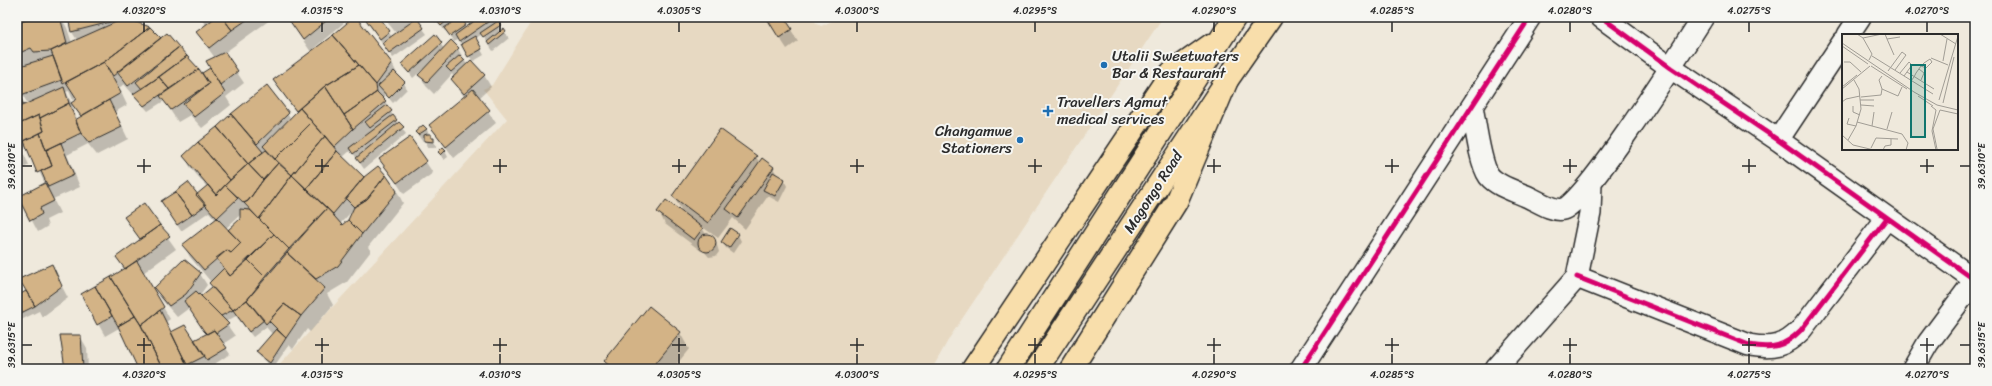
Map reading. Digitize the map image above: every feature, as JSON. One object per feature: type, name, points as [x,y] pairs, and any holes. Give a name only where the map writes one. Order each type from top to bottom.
[{"type":"main road","name":"Magongo Road","points":[[1008,369],[1220,38],[1235,17]]},
{"type":"main road","name":"Magongo Road","points":[[1037,369],[1227,80],[1271,17]]},
{"type":"main road","points":[[973,369],[1171,73],[1220,38]]},
{"type":"main road","points":[[1071,369],[1176,202],[1227,80]]},
{"type":"street","points":[[1301,369],[1530,17]]},
{"type":"street","points":[[1601,17],[1671,68],[1778,140],[1975,280],[1928,343],[1913,369]]},
{"type":"street","points":[[1472,106],[1483,160],[1489,176],[1495,181],[1559,210],[1564,209],[1575,202],[1591,184],[1671,68],[1703,17]]},
{"type":"street","points":[[1849,34],[1860,17]]},
{"type":"street","points":[[1778,140],[1842,44]]},
{"type":"street","points":[[1496,369],[1577,277],[1590,213],[1591,184]]},
{"type":"street","points":[[1577,277],[1749,345],[1767,348],[1791,340],[1801,330],[1887,218]]},
{"type":"shaded area","points":[[534,17],[808,17],[821,26],[841,17],[1163,17],[950,337],[932,369],[275,369],[507,119],[483,89],[492,85]]},
{"type":"building","points":[[36,17],[60,17],[67,43],[51,51],[34,52],[31,48],[17,54],[17,23]]},
{"type":"building","points":[[68,17],[130,17],[71,32]]},
{"type":"building","points":[[216,17],[222,17],[232,30],[209,48],[196,32]]},
{"type":"building","points":[[222,17],[251,17],[232,30]]},
{"type":"building","points":[[287,17],[331,17],[303,40]]},
{"type":"building","points":[[354,17],[356,17],[392,63],[376,85],[333,35]]},
{"type":"building","points":[[364,17],[379,17],[390,31],[380,39]]},
{"type":"building","points":[[438,17],[451,17],[441,26],[435,19]]},
{"type":"building","points":[[461,17],[466,25],[450,36],[444,28]]},
{"type":"building","points":[[480,17],[495,17],[459,42],[455,35]]},
{"type":"building","points":[[766,17],[784,17],[792,29],[779,38]]},
{"type":"building","points":[[125,18],[150,27],[104,62],[63,84],[51,51]]},
{"type":"building","points":[[417,18],[424,28],[389,53],[382,43]]},
{"type":"building","points":[[498,21],[501,25],[483,37],[480,33]]},
{"type":"building","points":[[150,27],[161,38],[113,76],[104,62]]},
{"type":"building","points":[[504,28],[506,31],[489,45],[487,42]]},
{"type":"building","points":[[167,33],[179,47],[128,86],[117,72]]},
{"type":"building","points":[[435,34],[442,43],[409,73],[401,64]]},
{"type":"building","points":[[333,35],[359,65],[325,86],[296,111],[273,80]]},
{"type":"building","points":[[475,36],[482,49],[468,57],[461,44]]},
{"type":"building","points":[[451,40],[459,48],[427,82],[418,75]]},
{"type":"building","points":[[179,47],[187,56],[142,89],[136,82]]},
{"type":"building","points":[[225,52],[238,71],[220,85],[206,61]]},
{"type":"building","points":[[460,55],[465,60],[451,72],[446,67]]},
{"type":"building","points":[[53,56],[62,80],[21,95],[17,85],[17,67]]},
{"type":"building","points":[[187,56],[199,69],[169,89],[159,77]]},
{"type":"building","points":[[471,60],[485,75],[464,94],[451,79]]},
{"type":"building","points":[[104,62],[121,93],[81,116],[71,103],[77,99],[66,82]]},
{"type":"building","points":[[359,65],[376,85],[377,92],[344,115],[325,86]]},
{"type":"building","points":[[210,68],[225,93],[194,117],[183,104],[209,84],[202,73]]},
{"type":"building","points":[[199,69],[209,84],[171,110],[160,96]]},
{"type":"building","points":[[394,71],[405,82],[389,98],[378,86]]},
{"type":"building","points":[[159,77],[169,89],[144,106],[133,94]]},
{"type":"building","points":[[267,85],[289,113],[257,144],[231,114]]},
{"type":"building","points":[[325,86],[353,129],[334,147],[300,108]]},
{"type":"building","points":[[17,87],[23,105],[17,108]]},
{"type":"building","points":[[64,87],[69,103],[40,118],[39,115],[17,125],[17,108]]},
{"type":"building","points":[[473,89],[490,110],[446,147],[429,125]]},
{"type":"building","points":[[377,92],[386,101],[353,129],[344,115]]},
{"type":"building","points":[[109,100],[122,127],[89,143],[81,133],[75,120]]},
{"type":"building","points":[[69,103],[81,133],[46,150],[40,133],[44,131],[40,118]]},
{"type":"building","points":[[387,105],[392,111],[370,128],[365,122]]},
{"type":"building","points":[[300,108],[312,122],[275,159],[263,146]]},
{"type":"building","points":[[231,114],[263,152],[248,164],[217,127]]},
{"type":"building","points":[[39,115],[44,131],[18,144],[17,125]]},
{"type":"building","points":[[393,115],[397,120],[353,154],[349,148]]},
{"type":"building","points":[[312,122],[325,136],[292,175],[275,159]]},
{"type":"building","points":[[399,122],[404,127],[360,163],[356,158]]},
{"type":"building","points":[[423,125],[427,129],[418,135],[415,132]]},
{"type":"building","points":[[217,127],[248,164],[230,180],[198,142]]},
{"type":"building","points":[[720,129],[757,156],[708,223],[672,196]]},
{"type":"building","points":[[40,133],[52,166],[37,173],[24,141]]},
{"type":"building","points":[[431,134],[431,138],[434,138],[434,142],[424,141],[424,135]]},
{"type":"building","points":[[325,136],[337,151],[306,189],[292,175]]},
{"type":"building","points":[[410,137],[427,161],[397,183],[379,159]]},
{"type":"building","points":[[17,141],[23,153],[17,156]]},
{"type":"building","points":[[198,142],[230,180],[216,195],[183,156]]},
{"type":"building","points":[[61,143],[74,175],[48,187],[41,171],[52,166],[46,150]]},
{"type":"building","points":[[443,147],[446,150],[441,155],[438,152]]},
{"type":"building","points":[[266,150],[278,163],[263,180],[248,164]]},
{"type":"building","points":[[337,151],[364,177],[333,214],[306,189]]},
{"type":"building","points":[[762,158],[774,167],[738,218],[726,209]]},
{"type":"building","points":[[278,163],[292,175],[259,219],[244,203],[248,201],[263,180]]},
{"type":"building","points":[[248,164],[263,180],[248,201],[244,203],[225,185]]},
{"type":"building","points":[[378,166],[386,175],[367,199],[354,207],[346,199],[364,177]]},
{"type":"building","points":[[773,172],[785,179],[775,196],[763,190]]},
{"type":"building","points":[[292,175],[327,208],[289,249],[259,219]]},
{"type":"building","points":[[386,175],[397,191],[362,234],[348,220],[354,207],[367,199]]},
{"type":"building","points":[[188,182],[206,205],[192,215],[175,192]]},
{"type":"building","points":[[45,183],[54,201],[40,208],[42,214],[30,221],[18,197]]},
{"type":"building","points":[[208,185],[216,195],[225,185],[238,198],[217,218],[196,195]]},
{"type":"building","points":[[175,192],[192,215],[177,225],[161,201]]},
{"type":"building","points":[[666,200],[703,228],[694,240],[657,212]]},
{"type":"building","points":[[144,203],[160,225],[140,239],[124,217]]},
{"type":"building","points":[[327,208],[342,225],[348,220],[362,234],[338,266],[316,279],[287,253]]},
{"type":"building","points":[[240,209],[250,210],[274,234],[230,276],[216,258],[227,250],[231,253],[241,243],[228,230],[240,219]]},
{"type":"building","points":[[217,218],[241,243],[231,253],[227,250],[204,270],[182,245]]},
{"type":"building","points":[[160,225],[170,236],[125,269],[116,257]]},
{"type":"building","points":[[730,228],[739,234],[729,248],[721,242]]},
{"type":"building","points":[[274,234],[289,249],[265,277],[248,260]]},
{"type":"building","points":[[707,234],[713,237],[716,243],[713,249],[707,252],[701,249],[698,243],[701,237]]},
{"type":"building","points":[[287,253],[325,288],[301,316],[284,304],[266,324],[247,300]]},
{"type":"building","points":[[184,259],[201,273],[186,294],[169,306],[154,288]]},
{"type":"building","points":[[248,260],[265,277],[247,300],[233,310],[209,283],[224,268],[230,276]]},
{"type":"building","points":[[137,261],[164,307],[141,325],[111,277]]},
{"type":"building","points":[[52,264],[62,286],[35,306],[19,279]]},
{"type":"building","points":[[111,277],[135,316],[118,326],[95,286]]},
{"type":"building","points":[[95,286],[112,316],[97,325],[81,294]]},
{"type":"building","points":[[212,287],[233,310],[221,316],[201,296]]},
{"type":"building","points":[[26,291],[35,306],[17,315],[17,296]]},
{"type":"building","points":[[196,291],[229,324],[216,333],[214,330],[207,334],[204,331],[184,301]]},
{"type":"building","points":[[247,300],[264,320],[249,332],[233,310]]},
{"type":"building","points":[[284,304],[301,316],[286,338],[269,321]]},
{"type":"building","points":[[649,306],[681,332],[651,369],[613,369],[604,361]]},
{"type":"building","points":[[160,310],[187,365],[162,368],[141,325]]},
{"type":"building","points":[[135,316],[162,368],[138,369],[118,326]]},
{"type":"building","points":[[185,325],[205,356],[187,365],[171,332]]},
{"type":"building","points":[[276,329],[286,338],[270,363],[256,352]]},
{"type":"building","points":[[214,330],[227,348],[207,360],[194,340]]},
{"type":"building","points":[[60,335],[81,335],[83,369],[65,369]]},
{"type":"building","points":[[41,364],[42,369],[25,369]]},
{"type":"cycle path","points":[[1301,369],[1530,17]]},
{"type":"cycle path","points":[[1601,17],[1671,68],[1778,140],[1975,280]]},
{"type":"cycle path","points":[[1577,277],[1749,345],[1765,347],[1778,345],[1789,340],[1801,330],[1887,218]]},
{"type":"place","name":"Utalii Sweetwaters Bar & Restaurant","points":[[1104,65]]},
{"type":"place","name":"Travellers Agmut medical services","points":[[1048,111]]},
{"type":"place","name":"Changamwe Stationers","points":[[1020,140]]}]
